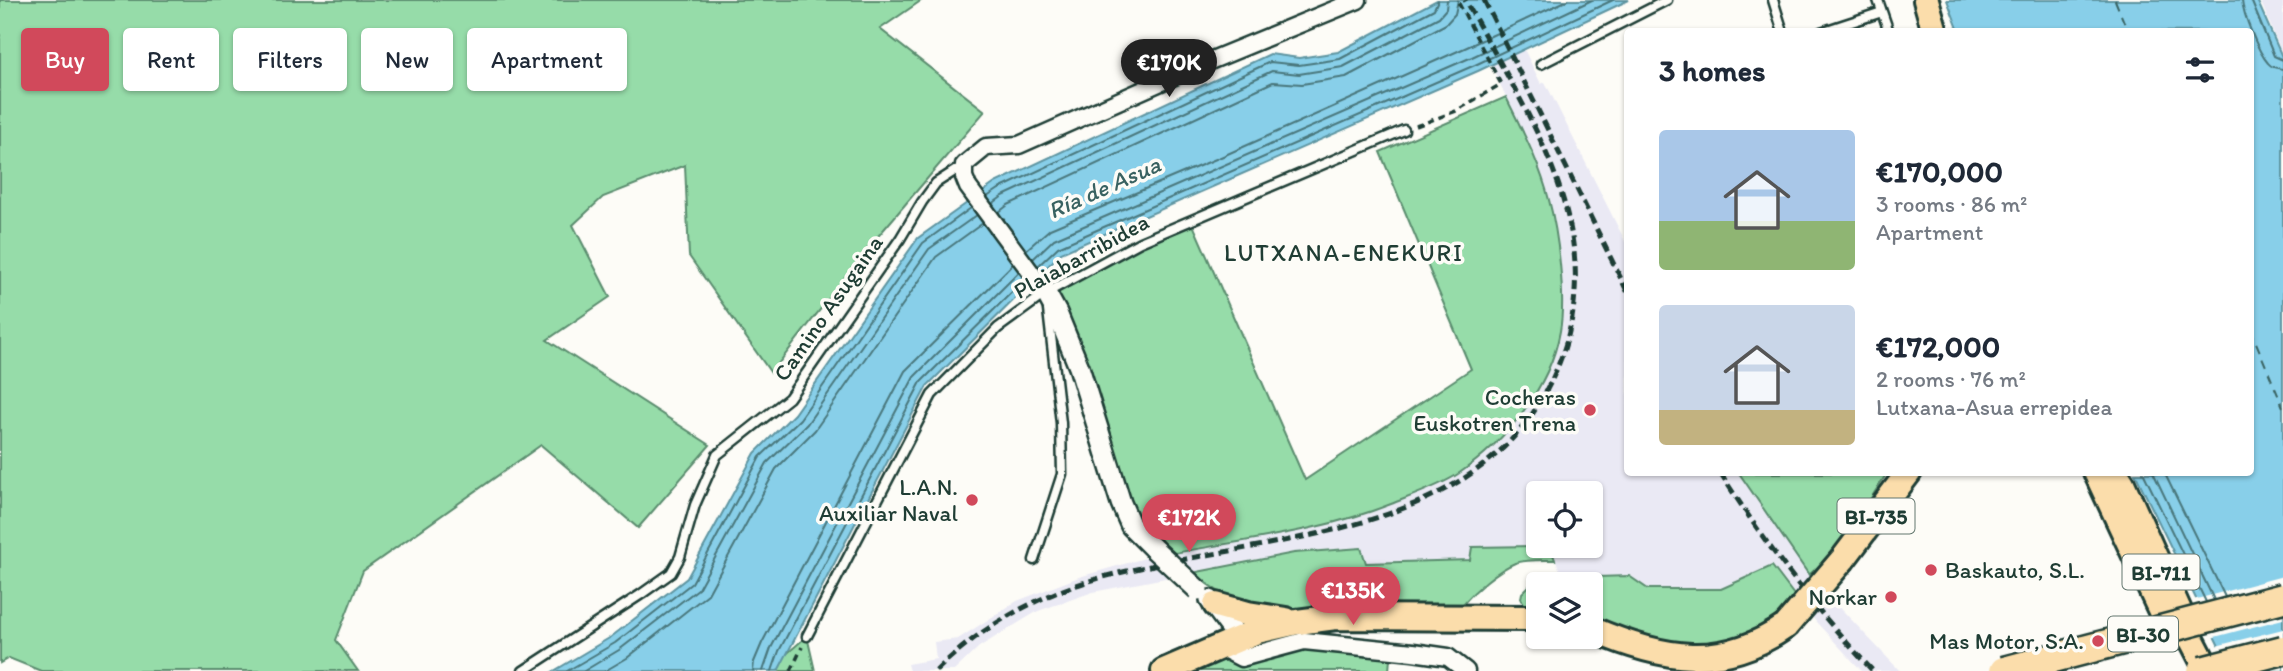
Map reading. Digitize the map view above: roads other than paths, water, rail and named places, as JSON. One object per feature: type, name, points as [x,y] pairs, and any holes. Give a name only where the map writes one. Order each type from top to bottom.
[{"type":"highway","name":"BI-30","points":[[2004,671],[2283,598]]},
{"type":"highway","name":"BI-30","points":[[2202,671],[2283,650]]},
{"type":"main road","name":"BI-735","points":[[1603,634],[1665,660],[1690,666],[1722,665],[1751,656],[1772,641],[1786,626],[1843,559],[1906,476]]},
{"type":"main road","name":"BI-711","points":[[2098,476],[2189,671]]},
{"type":"main road","name":"BI-711","points":[[2118,476],[2208,671]]},
{"type":"main road","points":[[1207,597],[1248,614],[1297,622]]},
{"type":"main road","points":[[1164,671],[1257,631],[1297,622],[1336,617],[1526,618]]},
{"type":"street","points":[[1358,0],[1195,67],[1019,145],[986,147],[964,165],[964,177],[968,187],[1043,288],[1058,313],[1079,367],[1121,503],[1131,526],[1207,597],[1229,643],[1241,657],[1304,641],[1448,657],[1466,671]]},
{"type":"lane","points":[[1541,64],[1667,0]]},
{"type":"lane","points":[[1773,0],[1782,28]]},
{"type":"lane","points":[[1878,0],[1888,28]]},
{"type":"lane","points":[[1833,28],[1882,12]]},
{"type":"lane","name":"Plaiabarribidea","points":[[807,636],[932,395],[998,328],[1043,288],[1140,242],[1404,130]]},
{"type":"lane","name":"Camino Asugaina","points":[[523,671],[671,573],[680,557],[695,505],[717,455],[789,398],[900,239],[929,192],[936,183],[964,165]]},
{"type":"lane","points":[[1034,560],[1062,474],[1061,423],[1043,288]]},
{"type":"water","name":"Ría de Asua","points":[[1437,0],[1629,0],[1478,71],[1061,253],[927,386],[778,671],[554,671],[611,637],[687,578],[755,453],[794,414],[918,238],[995,183],[1270,54],[1299,58],[1338,52]]},
{"type":"water","points":[[1947,0],[2257,0],[2283,59],[2283,671],[2231,671],[2136,476],[2254,476],[2254,28],[1958,28]]},
{"type":"railway","points":[[936,671],[968,643],[1004,618],[1063,590],[1142,568],[1337,529],[1400,510],[1457,483],[1506,445],[1544,395],[1566,342],[1575,290],[1572,240],[1560,190],[1541,142],[1518,94],[1465,0]]},
{"type":"railway","points":[[1484,0],[1624,285]]},
{"type":"railway","points":[[1723,476],[1792,576],[1873,671]]},
{"type":"place","name":"Cocheras Euskotren Trena","points":[[1590,410]]},
{"type":"place","name":"L.A.N. Auxiliar Naval","points":[[972,500]]},
{"type":"place","name":"Baskauto, S.L.","points":[[1931,570]]},
{"type":"place","name":"Norkar","points":[[1891,597]]},
{"type":"place","name":"Mas Motor, S.A.","points":[[2098,641]]},
{"type":"district","name":"LUTXANA-ENEKURI","points":[[1344,252]]}]
